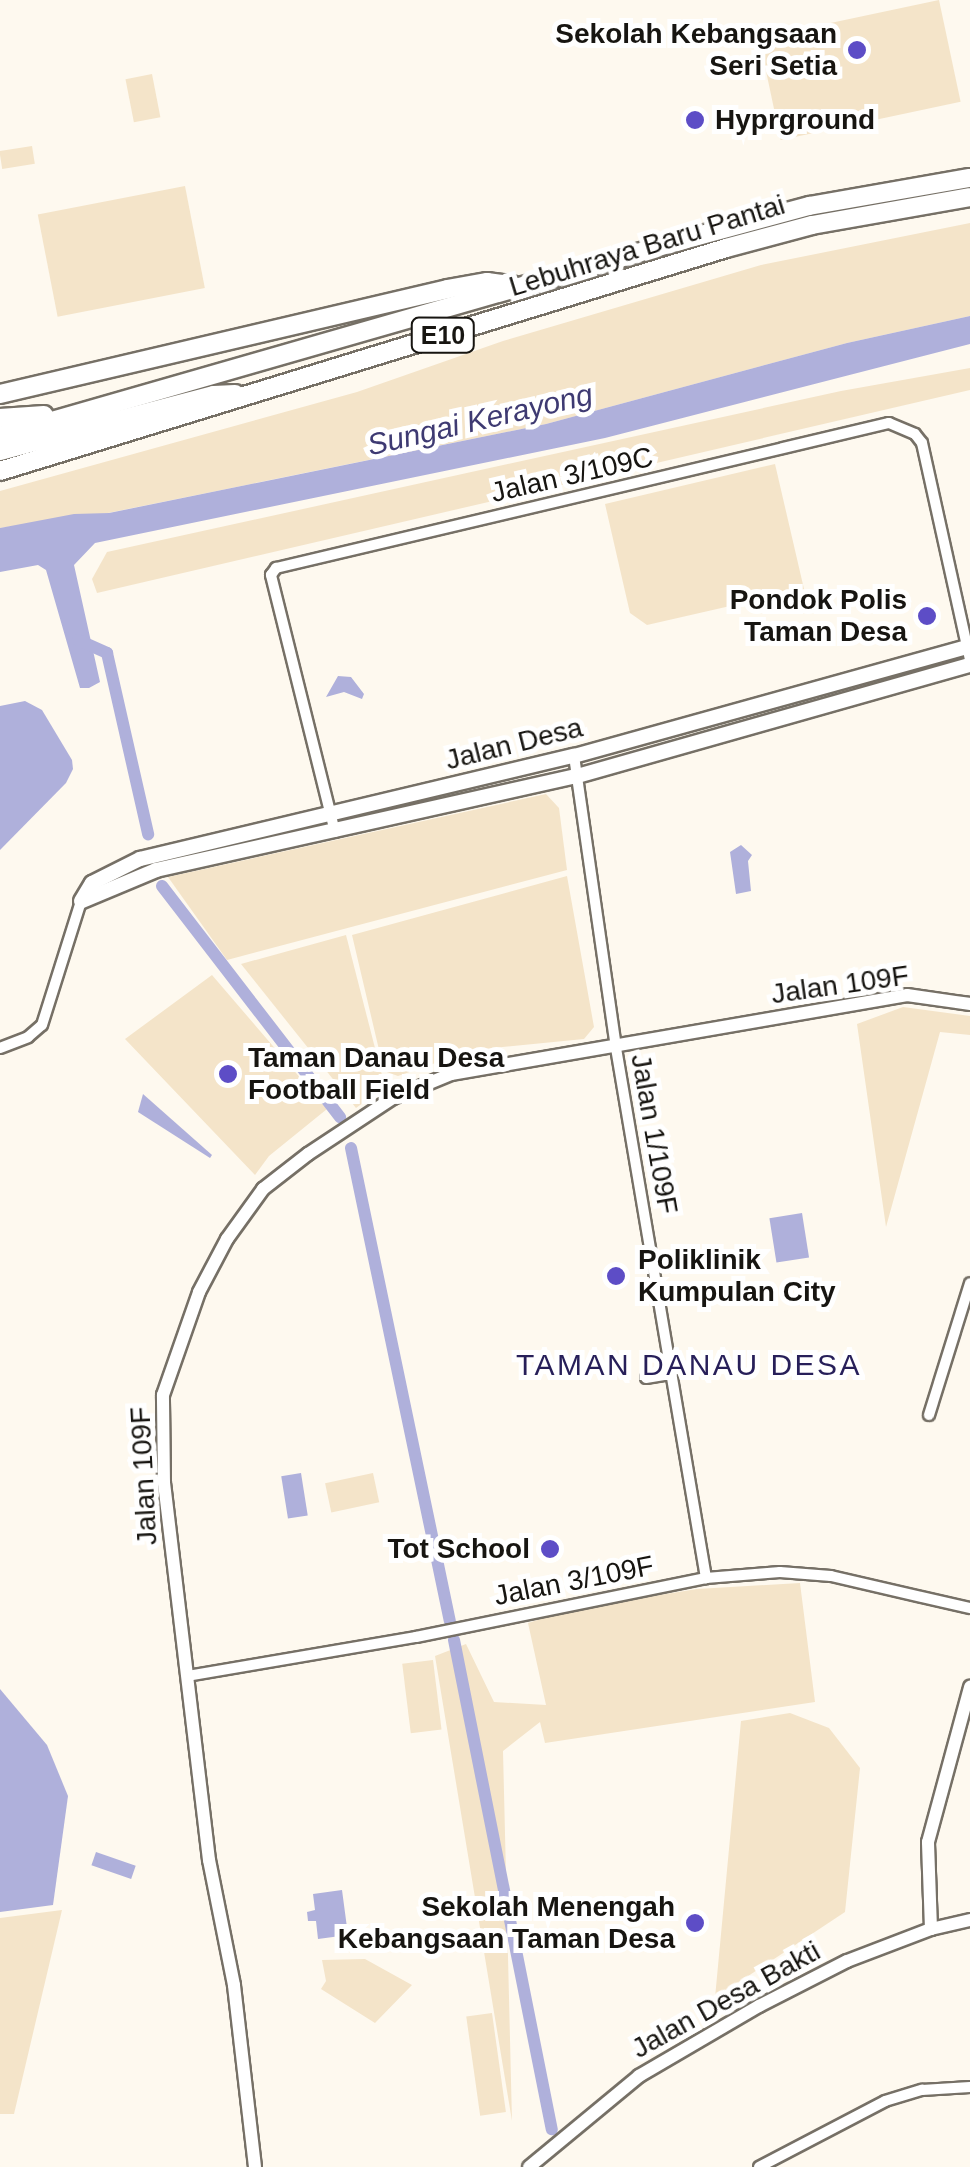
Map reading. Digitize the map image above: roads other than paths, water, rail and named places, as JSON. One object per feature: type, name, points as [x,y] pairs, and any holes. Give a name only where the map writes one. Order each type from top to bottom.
[{"type":"highway","name":"Lebuhraya Baru Pantai","points":[[0,436],[809,206],[970,178]]},
{"type":"highway","name":"Lebuhraya Baru Pantai","points":[[0,471],[216,407],[241,394],[795,229],[970,197]]},
{"type":"highway","points":[[0,394],[280,326],[487,282],[522,286]]},
{"type":"highway","points":[[0,450],[214,395],[241,394]]},
{"type":"highway","points":[[0,418],[142,398]]},
{"type":"main road","name":"Jalan Desa","points":[[81,901],[92,883],[140,859],[574,756],[969,655]]},
{"type":"main road","name":"Jalan Desa","points":[[81,901],[156,870],[577,776],[969,655]]},
{"type":"street","name":"Jalan 3/109C","points":[[335,832],[271,574],[276,568],[881,422],[916,434],[922,443],[969,655]]},
{"type":"street","name":"Jalan 1/109F","points":[[574,756],[616,1048],[706,1578]]},
{"type":"street","points":[[0,1048],[28,1037],[42,1026],[81,901]]},
{"type":"street","name":"Jalan 109F","points":[[255,2167],[234,1985],[208,1860],[164,1482],[163,1395],[199,1292],[250,1205],[308,1154],[393,1098],[451,1074],[907,996],[970,1004]]},
{"type":"street","points":[[928,1415],[970,1283]]},
{"type":"street","points":[[646,1378],[672,1374]]},
{"type":"street","name":"Jalan 3/109F","points":[[187,1676],[416,1636],[706,1578],[780,1572],[831,1576],[970,1608]]},
{"type":"street","points":[[931,1929],[928,1842],[970,1687]]},
{"type":"street","name":"Jalan Desa Bakti","points":[[529,2167],[640,2076],[700,2040],[847,1960],[931,1929],[970,1920]]},
{"type":"street","points":[[759,2167],[885,2101],[922,2090],[970,2087]]},
{"type":"water","points":[[970,316],[970,344],[605,438],[95,543],[74,565],[100,682],[89,688],[80,688],[46,570],[38,565],[0,572],[0,528],[74,514],[109,513],[546,424],[847,343]]},
{"type":"water","points":[[338,676],[351,677],[364,694],[362,699],[344,692],[326,697]]},
{"type":"water","points":[[25,701],[42,710],[72,760],[73,769],[66,783],[0,850],[0,706]]},
{"type":"water","points":[[741,845],[752,855],[748,861],[751,891],[736,894],[730,852]]},
{"type":"water","points":[[143,1094],[212,1155],[210,1158],[138,1112]]},
{"type":"water","points":[[802,1213],[809,1257],[776,1263],[769,1218]]},
{"type":"water","points":[[301,1473],[308,1515],[288,1519],[281,1476]]},
{"type":"water","points":[[0,1689],[47,1745],[68,1796],[53,1905],[0,1912]]},
{"type":"water","points":[[96,1852],[136,1866],[131,1879],[91,1865]]},
{"type":"water","points":[[342,1890],[348,1935],[318,1939],[316,1921],[308,1921],[307,1912],[315,1910],[313,1894]]},
{"type":"waterway","points":[[78,640],[107,653],[148,834]]},
{"type":"waterway","points":[[162,886],[340,1117]]},
{"type":"waterway","points":[[351,1148],[450,1621]]},
{"type":"waterway","points":[[454,1640],[552,2129]]},
{"type":"place","name":"Sekolah Kebangsaan Seri Setia","points":[[857,50]]},
{"type":"place","name":"Hyprground","points":[[695,120]]},
{"type":"place","name":"Pondok Polis Taman Desa","points":[[927,616]]},
{"type":"place","name":"Taman Danau Desa Football Field","points":[[228,1074]]},
{"type":"place","name":"Poliklinik Kumpulan City","points":[[616,1276]]},
{"type":"place","name":"Tot School","points":[[550,1549]]},
{"type":"place","name":"Sekolah Menengah Kebangsaan Taman Desa","points":[[695,1923]]},
{"type":"district","name":"TAMAN DANAU DESA","points":[[689,1365]]},
{"type":"water label","name":"Sungai Kerayong","points":[[480,420]]}]
